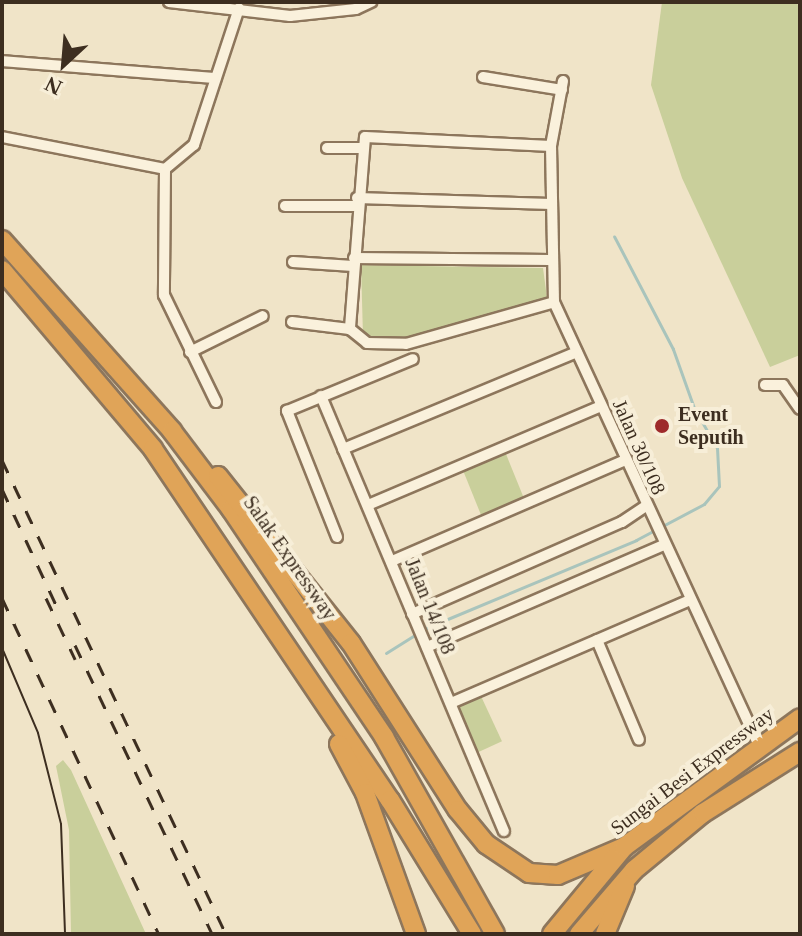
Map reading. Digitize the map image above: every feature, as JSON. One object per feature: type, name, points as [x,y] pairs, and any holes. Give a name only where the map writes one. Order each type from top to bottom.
[{"type":"highway","name":"Salak Expressway","points":[[2,240],[172,431],[297,604],[384,737],[495,934]]},
{"type":"highway","points":[[2,270],[153,449],[270,618],[472,934]]},
{"type":"highway","points":[[172,431],[244,503],[294,566],[486,844],[529,873],[558,875],[624,847]]},
{"type":"highway","points":[[270,618],[365,793],[416,934]]},
{"type":"highway","name":"Sungai Besi Expressway","points":[[552,934],[624,847],[800,718]]},
{"type":"highway","name":"Sungai Besi Expressway","points":[[579,934],[634,870],[703,813],[800,752]]},
{"type":"highway","points":[[605,934],[634,870]]},
{"type":"street","points":[[169,2],[290,16],[356,9],[371,2]]},
{"type":"street","points":[[216,402],[164,295],[165,169],[194,145],[239,8]]},
{"type":"street","points":[[2,61],[215,78]]},
{"type":"street","name":"Jalan 30/108","points":[[483,77],[562,86],[551,146],[550,260],[554,302],[760,748]]},
{"type":"street","points":[[350,329],[360,148],[369,136],[551,146]]},
{"type":"street","points":[[2,137],[165,169]]},
{"type":"street","points":[[327,148],[360,148]]},
{"type":"street","points":[[285,206],[357,202],[551,204]]},
{"type":"street","points":[[293,262],[550,260]]},
{"type":"street","points":[[292,322],[350,329],[367,343],[406,344],[554,302]]},
{"type":"street","points":[[190,352],[263,316]]},
{"type":"street","points":[[343,449],[577,352]]},
{"type":"street","points":[[337,537],[287,411],[413,359]]},
{"type":"street","points":[[765,385],[783,385],[800,409]]},
{"type":"street","name":"Jalan 14/108","points":[[321,396],[504,831]]},
{"type":"street","points":[[368,505],[601,406]]},
{"type":"street","points":[[392,561],[625,460]]},
{"type":"street","points":[[414,618],[648,511]]},
{"type":"street","points":[[425,642],[663,543]]},
{"type":"street","points":[[451,703],[690,600]]},
{"type":"street","points":[[597,640],[639,740]]},
{"type":"green space","points":[[662,2],[797,2],[800,12],[800,355],[770,367],[682,178],[651,85]]},
{"type":"green space","points":[[361,265],[543,268],[547,298],[407,339],[363,336]]},
{"type":"green space","points":[[506,454],[525,500],[482,518],[463,471]]},
{"type":"green space","points":[[480,694],[502,741],[478,753],[456,705]]},
{"type":"green space","points":[[63,760],[71,770],[146,934],[71,934],[69,830],[56,766]]},
{"type":"waterway","points":[[386,653],[426,628],[636,540],[704,504],[719,486],[717,448],[694,408],[673,349],[614,236]]},
{"type":"tram line","points":[[2,648],[38,733],[61,824],[65,934]]},
{"type":"railway","points":[[2,460],[226,934]]},
{"type":"railway","points":[[2,489],[56,605]]},
{"type":"railway","points":[[2,598],[159,934]]},
{"type":"railway","points":[[46,598],[75,659]]},
{"type":"railway","points":[[75,645],[212,934]]},
{"type":"place","name":"Event Seputih","points":[[662,426]]}]
